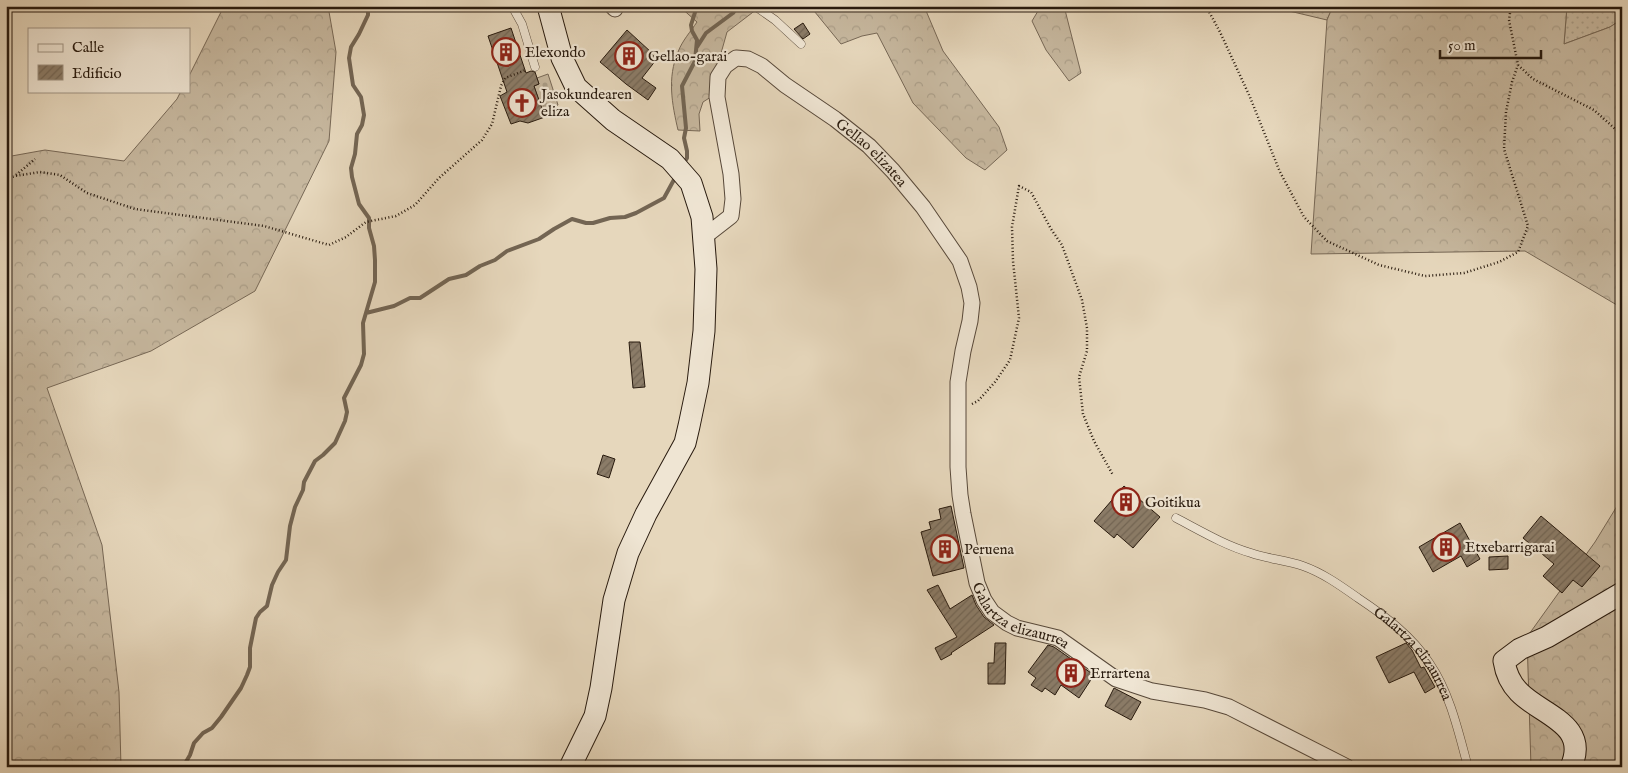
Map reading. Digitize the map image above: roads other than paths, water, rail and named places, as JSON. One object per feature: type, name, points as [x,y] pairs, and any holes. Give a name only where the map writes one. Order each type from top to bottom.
[{"type":"street","points":[[548,6],[562,58],[576,87],[613,120],[670,159],[691,184],[702,217],[706,269],[704,331],[698,383],[689,426],[684,443],[646,514],[628,553],[614,600],[595,716],[570,767]]},
{"type":"street","name":"Gellao elizatea","points":[[704,237],[731,216],[733,199],[731,174],[717,97],[718,77],[725,66],[736,58],[748,59],[762,66],[785,85],[835,119],[870,146],[923,207],[960,261],[972,302],[958,382],[959,485]]},
{"type":"street","name":"Galartza elizaurrea","points":[[959,485],[962,514],[977,583],[984,600],[992,612],[1007,623],[1017,628],[1058,638],[1116,680],[1152,691],[1205,700],[1229,707],[1347,767]]},
{"type":"street","points":[[1571,767],[1576,750],[1570,734],[1560,721],[1518,692],[1508,678],[1504,661],[1520,649],[1547,637],[1622,593]]},
{"type":"lane","points":[[512,6],[522,24],[534,67]]},
{"type":"lane","points":[[755,6],[801,44]]},
{"type":"lane","name":"Galartza elizaurrea","points":[[1176,518],[1236,548],[1303,566],[1334,581],[1383,615],[1410,638],[1431,664],[1441,684],[1460,736],[1468,767]]},
{"type":"waterway","points":[[183,767],[194,743],[203,733],[212,728],[221,717],[241,688],[247,675],[250,667],[250,648],[256,618],[267,606],[272,585],[286,560],[290,526],[304,482],[315,461],[335,443],[347,412],[344,398],[361,365],[364,354],[363,323],[375,282],[375,260],[369,218],[359,204],[352,177],[351,168],[355,154],[357,134],[362,125],[364,115],[361,97],[353,85],[349,58],[351,47],[368,15],[368,6]]},
{"type":"waterway","points":[[684,163],[687,158],[687,151],[684,138],[686,128],[682,86],[695,61],[697,40],[691,25],[697,6]]},
{"type":"waterway","points":[[697,47],[706,33],[733,13],[738,6]]},
{"type":"waterway","points":[[366,313],[394,306],[410,298],[420,298],[449,279],[466,275],[480,266],[495,260],[507,251],[539,239],[572,219],[593,223],[636,213],[664,198],[676,176]]},
{"type":"place","name":"Elexondo","points":[[506,52]]},
{"type":"place","name":"Gellao-garai","points":[[629,56]]},
{"type":"place","name":"Jasokundearen eliza","points":[[522,103]]},
{"type":"place","name":"Goitikua","points":[[1126,502]]},
{"type":"place","name":"Etxebarrigarai","points":[[1446,547]]},
{"type":"place","name":"Peruena","points":[[945,549]]},
{"type":"place","name":"Errartena","points":[[1071,673]]}]
